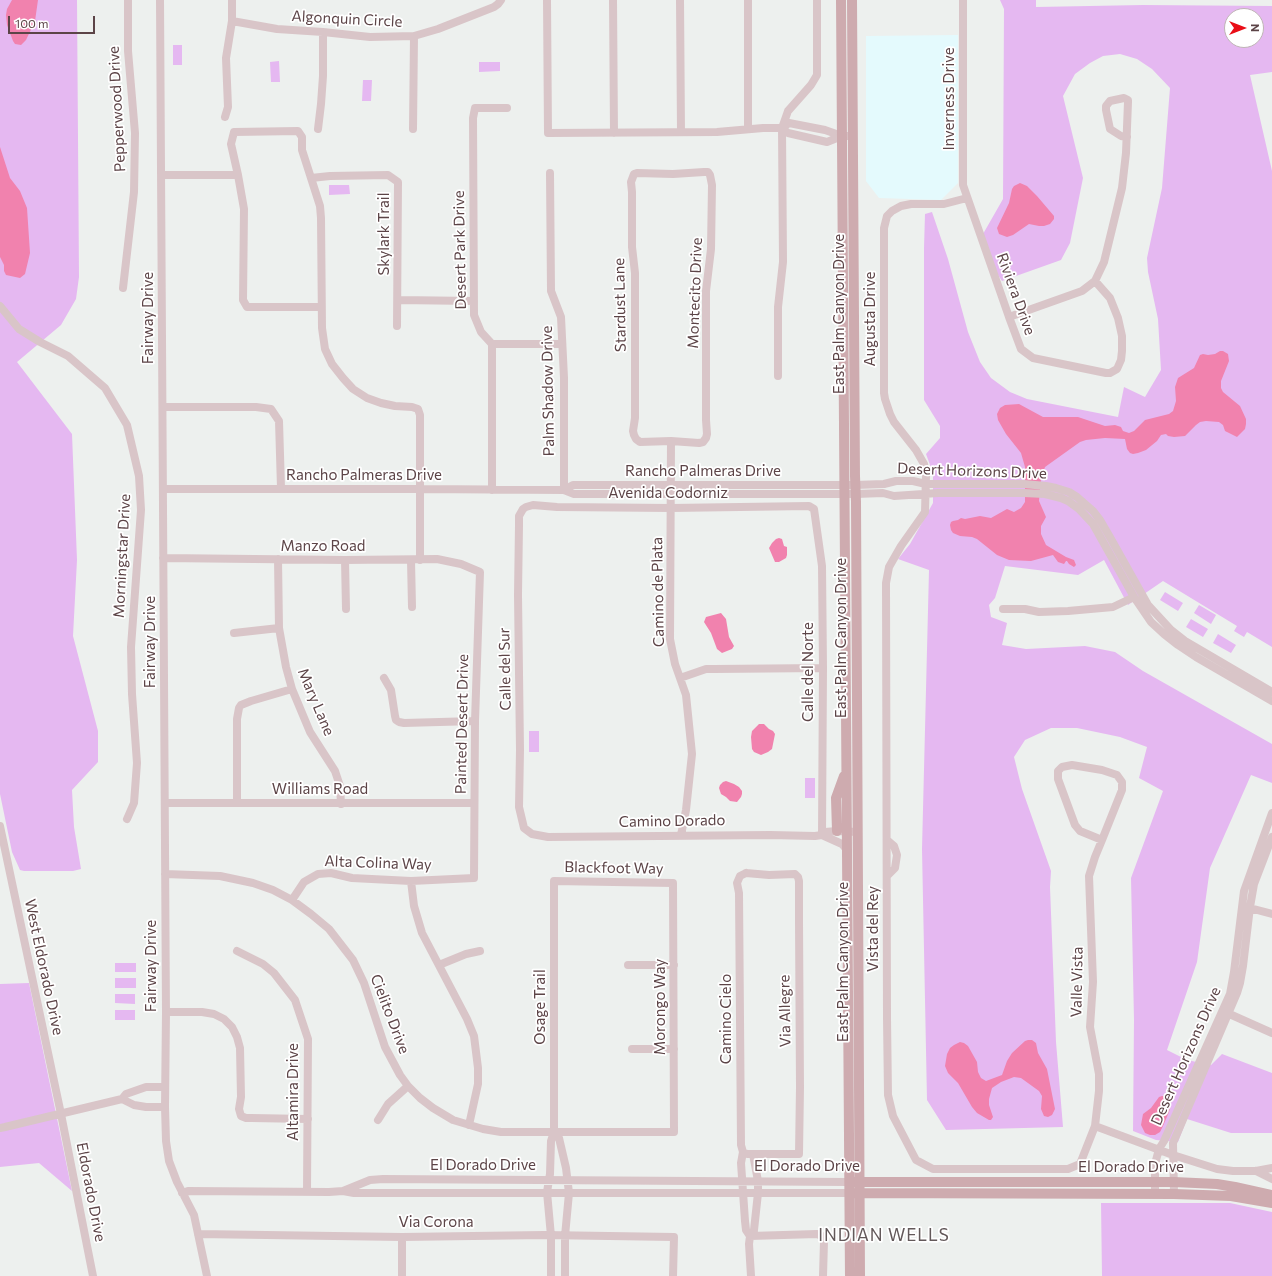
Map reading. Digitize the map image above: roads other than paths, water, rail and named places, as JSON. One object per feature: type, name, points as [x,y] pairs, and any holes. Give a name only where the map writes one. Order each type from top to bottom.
[{"type":"main road","name":"East Palm Canyon Drive","points":[[841,0],[846,766],[836,798],[847,831],[860,1182],[860,1276]]},
{"type":"main road","name":"East Palm Canyon Drive","points":[[850,1276],[847,831],[855,490],[852,0]]},
{"type":"main road","name":"El Dorado Drive","points":[[849,1182],[1174,1182],[1223,1185],[1272,1195]]},
{"type":"main road","points":[[961,1182],[961,1194]]},
{"type":"main road","points":[[1002,1182],[1002,1194]]},
{"type":"main road","name":"El Dorado Drive","points":[[849,1193],[1174,1194],[1231,1196],[1272,1203]]},
{"type":"street","name":"Pepperwood Drive","points":[[123,288],[134,192],[135,133],[128,51],[128,0]]},
{"type":"street","name":"Fairway Drive","points":[[160,0],[166,1141],[169,1161],[174,1175],[194,1215],[207,1276]]},
{"type":"street","points":[[225,117],[228,107],[226,58],[232,21],[232,0]]},
{"type":"street","name":"Algonquin Circle","points":[[232,21],[277,29],[370,37],[414,36],[438,29],[494,7],[501,0]]},
{"type":"street","points":[[547,0],[548,133],[717,132],[748,128],[782,128],[788,133],[827,142],[842,136],[852,136]]},
{"type":"street","points":[[613,0],[614,133]]},
{"type":"street","points":[[680,0],[681,132]]},
{"type":"street","points":[[748,0],[748,128]]},
{"type":"street","points":[[778,376],[778,307],[783,262],[782,128],[788,111],[811,85],[817,75],[817,0]]},
{"type":"street","name":"Inverness Drive","points":[[963,0],[964,158],[962,178],[967,198]]},
{"type":"street","points":[[318,129],[323,76],[323,32]]},
{"type":"street","points":[[413,129],[414,36]]},
{"type":"street","points":[[1009,317],[1082,291],[1095,281],[1104,262],[1122,188],[1125,168],[1127,137],[1128,100],[1120,99],[1110,101],[1106,106],[1106,110],[1110,129],[1121,136],[1127,137]]},
{"type":"street","name":"Desert Park Drive","points":[[492,344],[481,332],[474,315],[473,118],[476,108],[507,108]]},
{"type":"street","points":[[321,307],[247,307],[243,300],[244,209],[231,144],[234,132],[298,131],[302,137],[302,150],[320,206],[321,307],[325,349],[332,364],[342,378],[353,389],[367,398],[381,403],[418,409],[420,415],[420,560]]},
{"type":"street","name":"Montecito Drive","points":[[671,442],[699,443],[703,442],[707,434],[706,291],[711,249],[712,185],[708,172],[673,174]]},
{"type":"street","name":"Palm Shadow Drive","points":[[550,173],[551,291],[561,317],[564,378],[564,490]]},
{"type":"street","name":"Stardust Lane","points":[[671,442],[640,442],[634,435],[634,273],[631,182],[634,174],[637,173],[673,174]]},
{"type":"street","points":[[161,175],[238,175]]},
{"type":"street","name":"Skylark Trail","points":[[311,178],[336,176],[388,176],[398,182],[397,326]]},
{"type":"street","name":"Riviera Drive","points":[[967,198],[1021,349],[1033,358],[1106,373],[1114,372],[1120,365],[1122,344],[1120,328],[1114,307],[1110,298],[1095,281]]},
{"type":"street","name":"Augusta Drive","points":[[926,495],[924,464],[916,450],[894,422],[887,407],[884,393],[884,228],[887,216],[901,206],[911,204],[944,204],[967,198]]},
{"type":"street","points":[[398,300],[474,301]]},
{"type":"street","name":"Morningstar Drive","points":[[0,306],[19,329],[40,342],[68,356],[105,388],[127,425],[139,476],[141,510],[131,647],[132,694],[137,763],[134,803],[127,819]]},
{"type":"street","points":[[492,490],[492,344],[562,344]]},
{"type":"street","points":[[163,407],[256,407],[271,409],[279,421],[281,488]]},
{"type":"street","name":"Camino de Plata","points":[[671,442],[670,638],[675,664],[686,695],[692,754],[682,835]]},
{"type":"street","name":"Desert Horizons Drive","points":[[855,490],[896,481],[913,481],[926,484],[1024,488],[1068,492],[1094,511],[1148,605],[1170,630],[1185,641],[1272,692]]},
{"type":"street","name":"Rancho Palmeras Drive","points":[[564,490],[573,485],[671,485],[844,490]]},
{"type":"street","name":"Rancho Palmeras Drive","points":[[163,489],[281,488],[564,490],[574,494],[670,494],[844,490]]},
{"type":"street","name":"Desert Horizons Drive","points":[[844,490],[883,493],[894,496],[1024,488]]},
{"type":"street","name":"Desert Horizons Drive","points":[[1046,490],[1079,509],[1093,524],[1103,539],[1134,597],[1151,622],[1178,645],[1272,701]]},
{"type":"street","name":"Vista del Rey","points":[[926,495],[925,512],[888,567],[886,583],[888,1095],[893,1116],[916,1160],[933,1169],[1068,1169],[1080,1164],[1095,1126]]},
{"type":"street","name":"Avenida Codorniz","points":[[523,509],[533,505],[556,507],[671,508],[809,506],[814,509]]},
{"type":"street","name":"Calle del Sur","points":[[523,509],[519,516],[518,525],[518,603],[520,750],[519,807],[524,828]]},
{"type":"street","name":"Calle del Norte","points":[[814,509],[822,566],[822,835]]},
{"type":"street","name":"Manzo Road","points":[[163,558],[345,560],[437,559],[461,564],[480,572]]},
{"type":"street","name":"Mary Lane","points":[[278,559],[278,628],[286,667],[292,688],[310,732],[335,771],[340,786],[341,804]]},
{"type":"street","points":[[345,560],[346,608]]},
{"type":"street","points":[[411,560],[412,607]]},
{"type":"street","name":"Painted Desert Drive","points":[[474,878],[475,721],[480,572]]},
{"type":"street","points":[[1003,609],[1025,609],[1039,612],[1068,611],[1113,606],[1134,597]]},
{"type":"street","points":[[234,633],[278,628]]},
{"type":"street","points":[[680,678],[704,670],[714,669],[823,668]]},
{"type":"street","points":[[384,678],[390,690],[396,720],[399,722],[475,721]]},
{"type":"street","points":[[237,803],[237,712],[241,705],[292,688]]},
{"type":"street","name":"Valle Vista","points":[[1095,1126],[1099,1091],[1099,1074],[1090,1027],[1093,982],[1089,876],[1095,857],[1102,840],[1122,790],[1122,785],[1120,779],[1114,774],[1086,766],[1072,765],[1062,767],[1058,771],[1058,779],[1075,826],[1080,831],[1102,840]]},
{"type":"street","name":"Williams Road","points":[[165,803],[474,803]]},
{"type":"street","name":"Desert Horizons Drive","points":[[1174,1194],[1173,1143],[1226,1013],[1245,907],[1246,881],[1272,813]]},
{"type":"street","name":"West Eldorado Drive","points":[[0,826],[61,1114]]},
{"type":"street","name":"Camino Dorado","points":[[524,828],[532,834],[548,837],[682,835],[815,836],[822,835],[825,832],[847,831]]},
{"type":"street","name":"Camino Dorado","points":[[822,835],[842,844],[847,850]]},
{"type":"street","name":"Desert Horizons Drive","points":[[1245,907],[1272,836]]},
{"type":"street","name":"Alta Colina Way","points":[[292,900],[304,882],[318,874],[331,873],[352,878],[411,881],[474,878]]},
{"type":"street","name":"Camino Cielo","points":[[750,1236],[746,1230],[741,1163],[739,893],[737,883],[738,879],[746,873],[769,875],[790,874]]},
{"type":"street","name":"Cielito Drive","points":[[165,874],[220,876],[260,885],[292,900],[329,929],[353,960],[364,983],[385,1047],[400,1075],[420,1098],[442,1115],[469,1125],[501,1132],[674,1132]]},
{"type":"street","name":"Via Allegre","points":[[753,1158],[799,1154],[799,881],[795,874],[790,874]]},
{"type":"street","points":[[411,881],[414,906],[422,933],[467,1019],[474,1036],[478,1068],[478,1084],[469,1125]]},
{"type":"street","name":"Blackfoot Way","points":[[554,881],[673,883]]},
{"type":"street","name":"Osage Trail","points":[[551,1276],[551,1236],[547,1192],[550,1174],[551,1141],[554,1132],[554,881]]},
{"type":"street","name":"Morongo Way","points":[[673,883],[674,1132]]},
{"type":"street","points":[[1245,907],[1272,914]]},
{"type":"street","points":[[439,965],[480,950]]},
{"type":"street","name":"Altamira Drive","points":[[237,951],[263,964],[274,973],[295,1000],[308,1039],[307,1192]]},
{"type":"street","points":[[628,965],[674,964]]},
{"type":"street","points":[[166,1012],[202,1012],[214,1014],[224,1019],[232,1027],[240,1048],[241,1116],[246,1118],[308,1119]]},
{"type":"street","points":[[1226,1013],[1272,1033]]},
{"type":"street","name":"Desert Horizons Drive","points":[[1155,1194],[1155,1164],[1159,1149],[1226,1013]]},
{"type":"street","points":[[632,1049],[674,1049]]},
{"type":"street","points":[[378,1120],[388,1104],[408,1086]]},
{"type":"street","points":[[122,1099],[126,1094],[146,1087],[165,1087]]},
{"type":"street","points":[[2,1128],[122,1099],[146,1107],[165,1107]]},
{"type":"street","name":"Eldorado Drive","points":[[61,1114],[93,1276]]},
{"type":"street","points":[[1095,1126],[1173,1155],[1217,1169],[1256,1171],[1272,1168]]},
{"type":"street","name":"Osage Trail","points":[[554,1132],[559,1138],[569,1193],[565,1236],[565,1276]]},
{"type":"street","points":[[742,1149],[753,1158],[758,1181],[756,1217],[754,1230],[750,1236],[749,1244],[751,1276]]},
{"type":"street","points":[[741,1163],[753,1158]]},
{"type":"street","points":[[1256,1171],[1272,1179]]},
{"type":"street","name":"El Dorado Drive","points":[[343,1191],[370,1180],[382,1179],[849,1182]]},
{"type":"street","name":"El Dorado Drive","points":[[182,1193],[188,1191],[343,1191],[354,1193],[849,1193]]},
{"type":"street","points":[[745,1218],[756,1217]]},
{"type":"street","name":"Via Corona","points":[[198,1234],[402,1237],[674,1237],[673,1276]]},
{"type":"street","points":[[750,1236],[816,1234],[822,1236],[824,1240],[824,1276]]},
{"type":"street","points":[[402,1237],[402,1276]]},
{"type":"district","name":"INDIAN WELLS","points":[[884,1235]]}]
